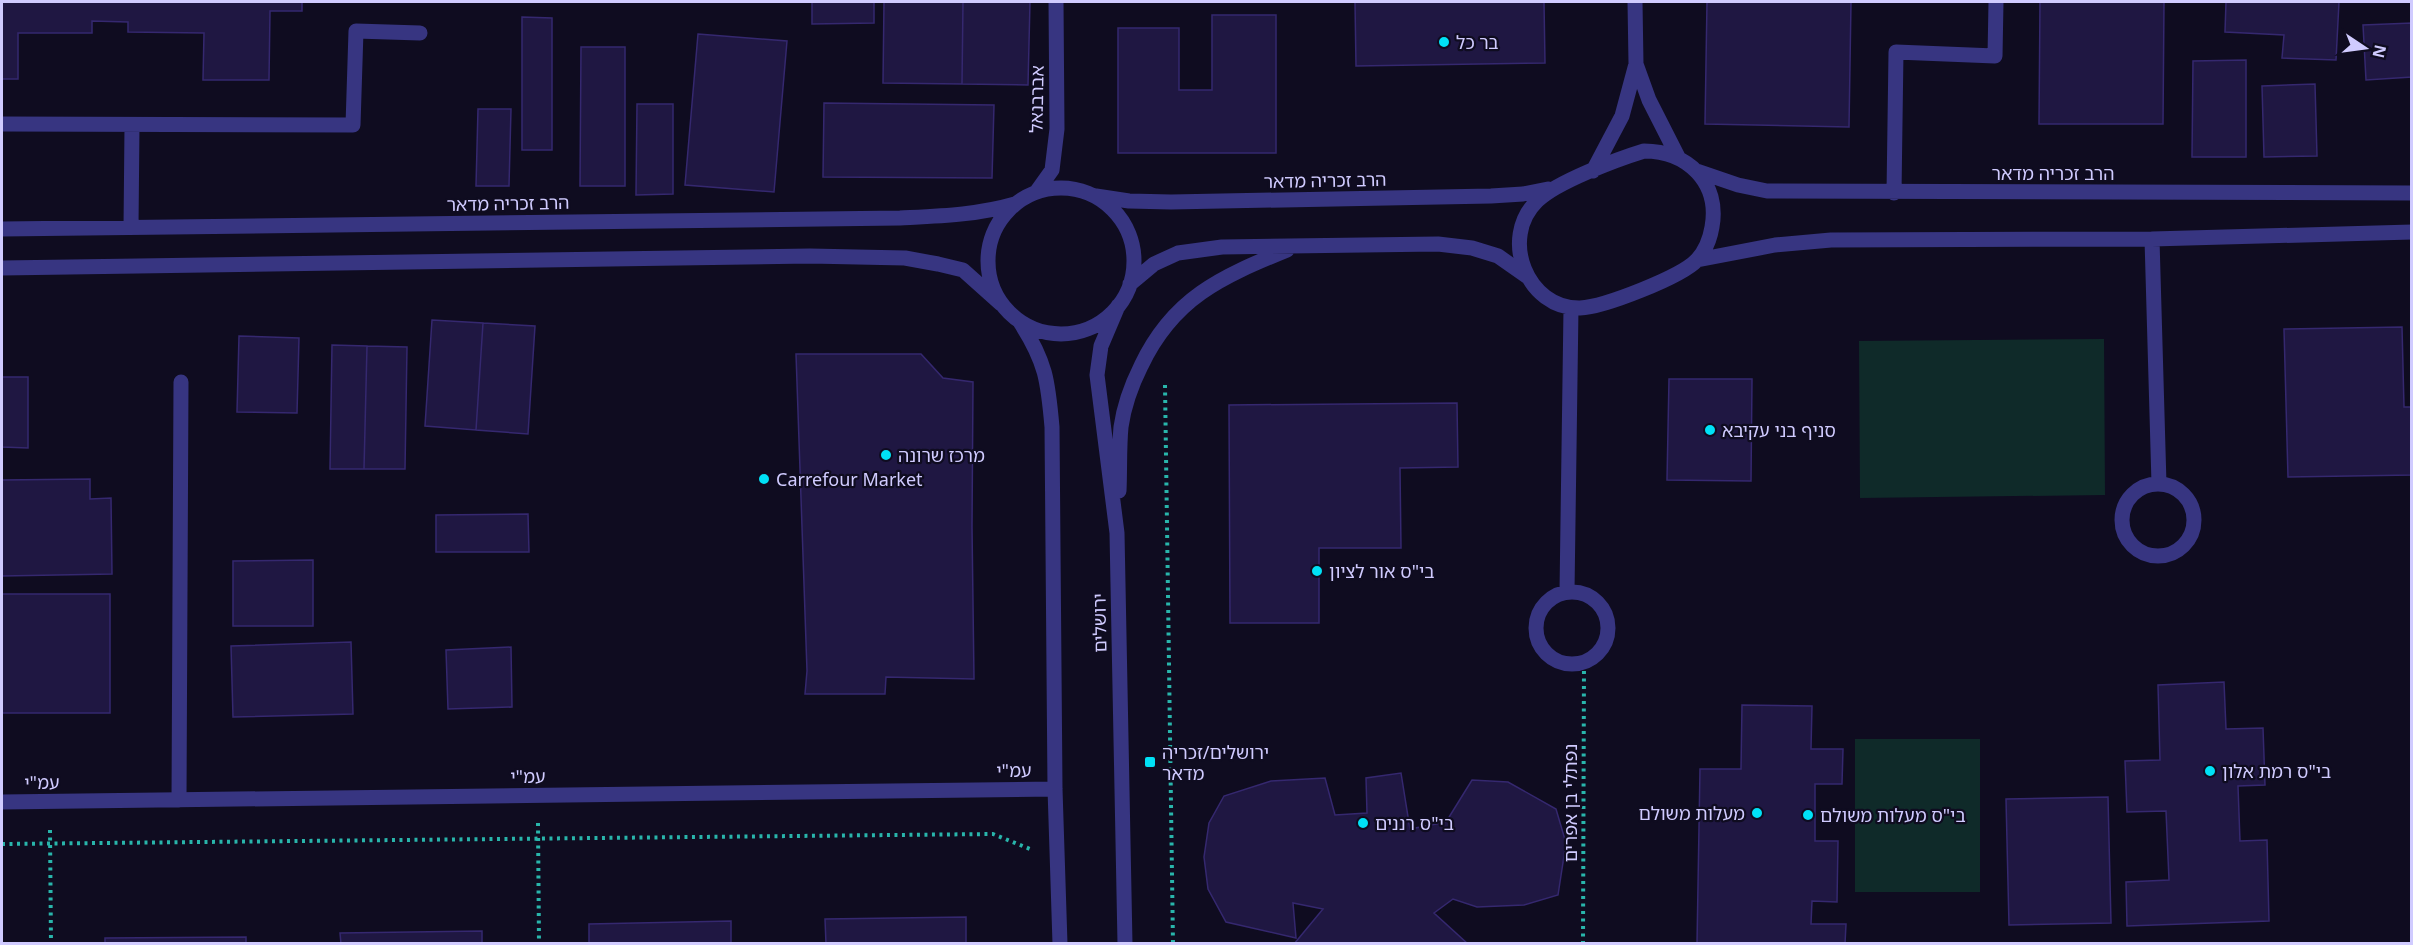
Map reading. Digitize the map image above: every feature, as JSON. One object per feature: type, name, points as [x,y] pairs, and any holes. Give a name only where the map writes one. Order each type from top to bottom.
[{"type":"street","name":"אברבנאל","points":[[1037,192],[1052,170],[1056,129],[1056,2]]},
{"type":"street","points":[[1593,171],[1622,116],[1636,64],[1635,2]]},
{"type":"street","points":[[1894,193],[1896,52],[1995,56],[1996,2]]},
{"type":"street","points":[[2,124],[353,125],[356,31],[420,33]]},
{"type":"street","points":[[1636,64],[1649,100],[1678,158]]},
{"type":"street","points":[[131,227],[132,126]]},
{"type":"street","points":[[1130,284],[1154,264],[1178,253],[1222,247],[1438,244],[1473,248],[1498,256],[1528,277],[1541,293],[1560,305],[1571,308],[1593,308],[1679,273],[1697,260],[1710,241],[1715,211],[1710,189],[1697,171],[1678,158],[1657,151],[1644,151],[1623,158],[1554,188],[1536,201],[1524,219],[1519,241],[1520,257],[1528,277]]},
{"type":"street","name":"הרב זכריה מדאר","points":[[1697,171],[1738,185],[1767,191],[2412,193]]},
{"type":"street","points":[[1001,304],[991,284],[987,263],[990,240],[1000,220],[1015,204],[1037,192],[1057,187],[1077,189],[1096,196],[1113,211],[1124,225],[1132,243],[1134,264],[1130,284],[1118,306],[1102,321],[1083,331],[1061,335],[1039,332],[1020,322]]},
{"type":"street","name":"הרב זכריה מדאר","points":[[1096,196],[1129,201],[1223,202],[1491,196],[1524,194],[1554,188]]},
{"type":"street","name":"הרב זכריה מדאר","points":[[2,229],[900,219],[955,215],[993,210],[1015,204]]},
{"type":"street","points":[[1697,260],[1775,245],[1831,240],[2151,239],[2412,232]]},
{"type":"street","points":[[2151,239],[2160,483]]},
{"type":"street","points":[[1117,533],[1121,425],[1134,380],[1151,344],[1187,302],[1234,272],[1293,247]]},
{"type":"street","points":[[2,268],[810,256],[905,258],[963,270],[1020,322],[1033,342],[1049,383],[1052,427],[1055,789],[1060,944]]},
{"type":"street","name":"ירושלים","points":[[1118,306],[1101,346],[1097,375],[1117,533],[1125,944]]},
{"type":"street","points":[[1567,592],[1571,308]]},
{"type":"street","points":[[179,800],[181,382]]},
{"type":"street","points":[[2160,483],[2171,486],[2182,493],[2190,503],[2194,517],[2193,529],[2187,541],[2178,550],[2157,557],[2145,554],[2134,547],[2126,537],[2121,521],[2123,508],[2138,489],[2160,483]]},
{"type":"street","points":[[1567,592],[1581,592],[1601,606],[1607,618],[1608,631],[1603,647],[1594,656],[1584,662],[1571,664],[1554,660],[1545,652],[1538,642],[1536,629],[1538,615],[1545,603],[1554,596],[1567,592]]},
{"type":"street","name":"עמ\"י","points":[[2,802],[1055,789]]},
{"type":"path","points":[[1165,378],[1173,944]]},
{"type":"path","name":"נפתלי בן אפרים","points":[[1582,944],[1584,662]]},
{"type":"path","points":[[538,796],[539,944]]},
{"type":"path","points":[[50,802],[51,944]]},
{"type":"path","points":[[2,844],[993,834],[1058,860]]},
{"type":"green space","points":[[2104,339],[2105,495],[1860,498],[1859,341]]},
{"type":"green space","points":[[1855,739],[1980,739],[1980,892],[1855,892]]},
{"type":"building","points":[[2,2],[302,2],[302,11],[270,11],[269,80],[203,80],[204,33],[128,32],[128,22],[92,21],[92,33],[18,33],[18,79],[2,79]]},
{"type":"building","points":[[812,2],[874,2],[874,23],[812,24]]},
{"type":"building","points":[[884,2],[963,2],[962,84],[883,83]]},
{"type":"building","points":[[963,2],[1030,2],[1028,85],[962,84]]},
{"type":"building","points":[[1355,2],[1544,2],[1545,63],[1356,66]]},
{"type":"building","points":[[1707,2],[1851,2],[1849,127],[1705,124]]},
{"type":"building","points":[[2040,2],[2164,2],[2163,124],[2039,124]]},
{"type":"building","points":[[2226,2],[2339,2],[2336,60],[2282,58],[2284,35],[2225,32]]},
{"type":"building","points":[[1212,15],[1276,15],[1276,153],[1118,153],[1118,28],[1179,28],[1179,90],[1212,90]]},
{"type":"building","points":[[522,17],[552,18],[552,150],[522,150]]},
{"type":"building","points":[[2412,23],[2412,77],[2366,80],[2363,25]]},
{"type":"building","points":[[698,34],[787,41],[774,192],[685,185]]},
{"type":"building","points":[[581,47],[625,47],[625,186],[580,186]]},
{"type":"building","points":[[2246,60],[2246,157],[2192,157],[2193,61]]},
{"type":"building","points":[[2315,84],[2317,156],[2264,157],[2262,86]]},
{"type":"building","points":[[824,103],[994,105],[992,178],[823,177]]},
{"type":"building","points":[[637,104],[673,104],[673,194],[636,195]]},
{"type":"building","points":[[478,109],[511,109],[509,186],[476,186]]},
{"type":"building","points":[[432,320],[483,323],[476,430],[425,426]]},
{"type":"building","points":[[483,323],[535,326],[528,434],[476,430]]},
{"type":"building","points":[[2402,327],[2404,407],[2412,407],[2412,475],[2288,477],[2284,329]]},
{"type":"building","points":[[239,336],[299,338],[297,413],[237,412]]},
{"type":"building","points":[[332,345],[367,346],[364,469],[330,469]]},
{"type":"building","points":[[367,346],[407,347],[405,469],[364,469]]},
{"type":"building","name":"מרכז שרונה","points":[[796,354],[921,354],[943,378],[973,382],[974,679],[886,677],[885,694],[805,694],[807,671]]},
{"type":"building","points":[[2,377],[28,377],[28,448],[2,447]]},
{"type":"building","name":"סניף בני עקיבא","points":[[1669,379],[1752,379],[1751,481],[1667,480]]},
{"type":"building","name":"בי\"ס אור לציון","points":[[1457,403],[1458,467],[1400,468],[1401,548],[1319,548],[1319,623],[1230,623],[1229,405]]},
{"type":"building","points":[[90,479],[90,499],[111,498],[112,574],[2,576],[2,480]]},
{"type":"building","points":[[528,514],[529,552],[436,552],[436,515]]},
{"type":"building","points":[[313,560],[313,626],[233,626],[233,561]]},
{"type":"building","points":[[2,594],[110,594],[110,713],[2,713]]},
{"type":"building","points":[[351,642],[353,714],[233,717],[231,646]]},
{"type":"building","points":[[511,647],[512,707],[448,709],[446,650]]},
{"type":"building","points":[[2224,682],[2226,729],[2263,728],[2265,785],[2238,786],[2240,841],[2267,840],[2269,921],[2127,926],[2126,882],[2169,880],[2166,811],[2127,812],[2125,761],[2160,760],[2158,685]]},
{"type":"building","name":"מעלות משולם","points":[[1742,705],[1812,706],[1811,749],[1843,749],[1842,784],[1815,784],[1815,841],[1838,841],[1837,902],[1812,901],[1811,924],[1846,924],[1845,944],[1697,944],[1700,769],[1741,769]]},
{"type":"building","name":"בי\"ס רננים","points":[[1401,773],[1410,829],[1446,822],[1472,780],[1508,782],[1556,809],[1566,843],[1558,895],[1524,905],[1477,907],[1453,899],[1434,913],[1468,944],[1294,944],[1323,909],[1293,903],[1296,938],[1226,922],[1208,889],[1204,857],[1209,823],[1224,796],[1271,781],[1325,778],[1335,815],[1367,813],[1366,778]]},
{"type":"building","points":[[2108,797],[2111,923],[2009,925],[2006,799]]},
{"type":"building","points":[[966,917],[966,944],[826,944],[825,919]]},
{"type":"building","points":[[731,921],[731,944],[589,944],[589,924]]},
{"type":"building","points":[[482,931],[482,944],[341,944],[340,933]]},
{"type":"building","points":[[246,937],[246,944],[105,944],[105,938]]},
{"type":"place","name":"בר כל","points":[[1444,42]]},
{"type":"place","name":"סניף בני עקיבא","points":[[1710,430]]},
{"type":"place","name":"מרכז שרונה","points":[[886,455]]},
{"type":"place","name":"Carrefour Market","points":[[764,479]]},
{"type":"place","name":"בי\"ס אור לציון","points":[[1317,571]]},
{"type":"place","name":"ירושלים/זכריה מדאר","points":[[1150,762]]},
{"type":"place","name":"בי\"ס רמת אלון","points":[[2210,771]]},
{"type":"place","name":"מעלות משולם","points":[[1757,813]]},
{"type":"place","name":"בי\"ס מעלות משולם","points":[[1808,815]]},
{"type":"place","name":"בי\"ס רננים","points":[[1363,823]]}]
